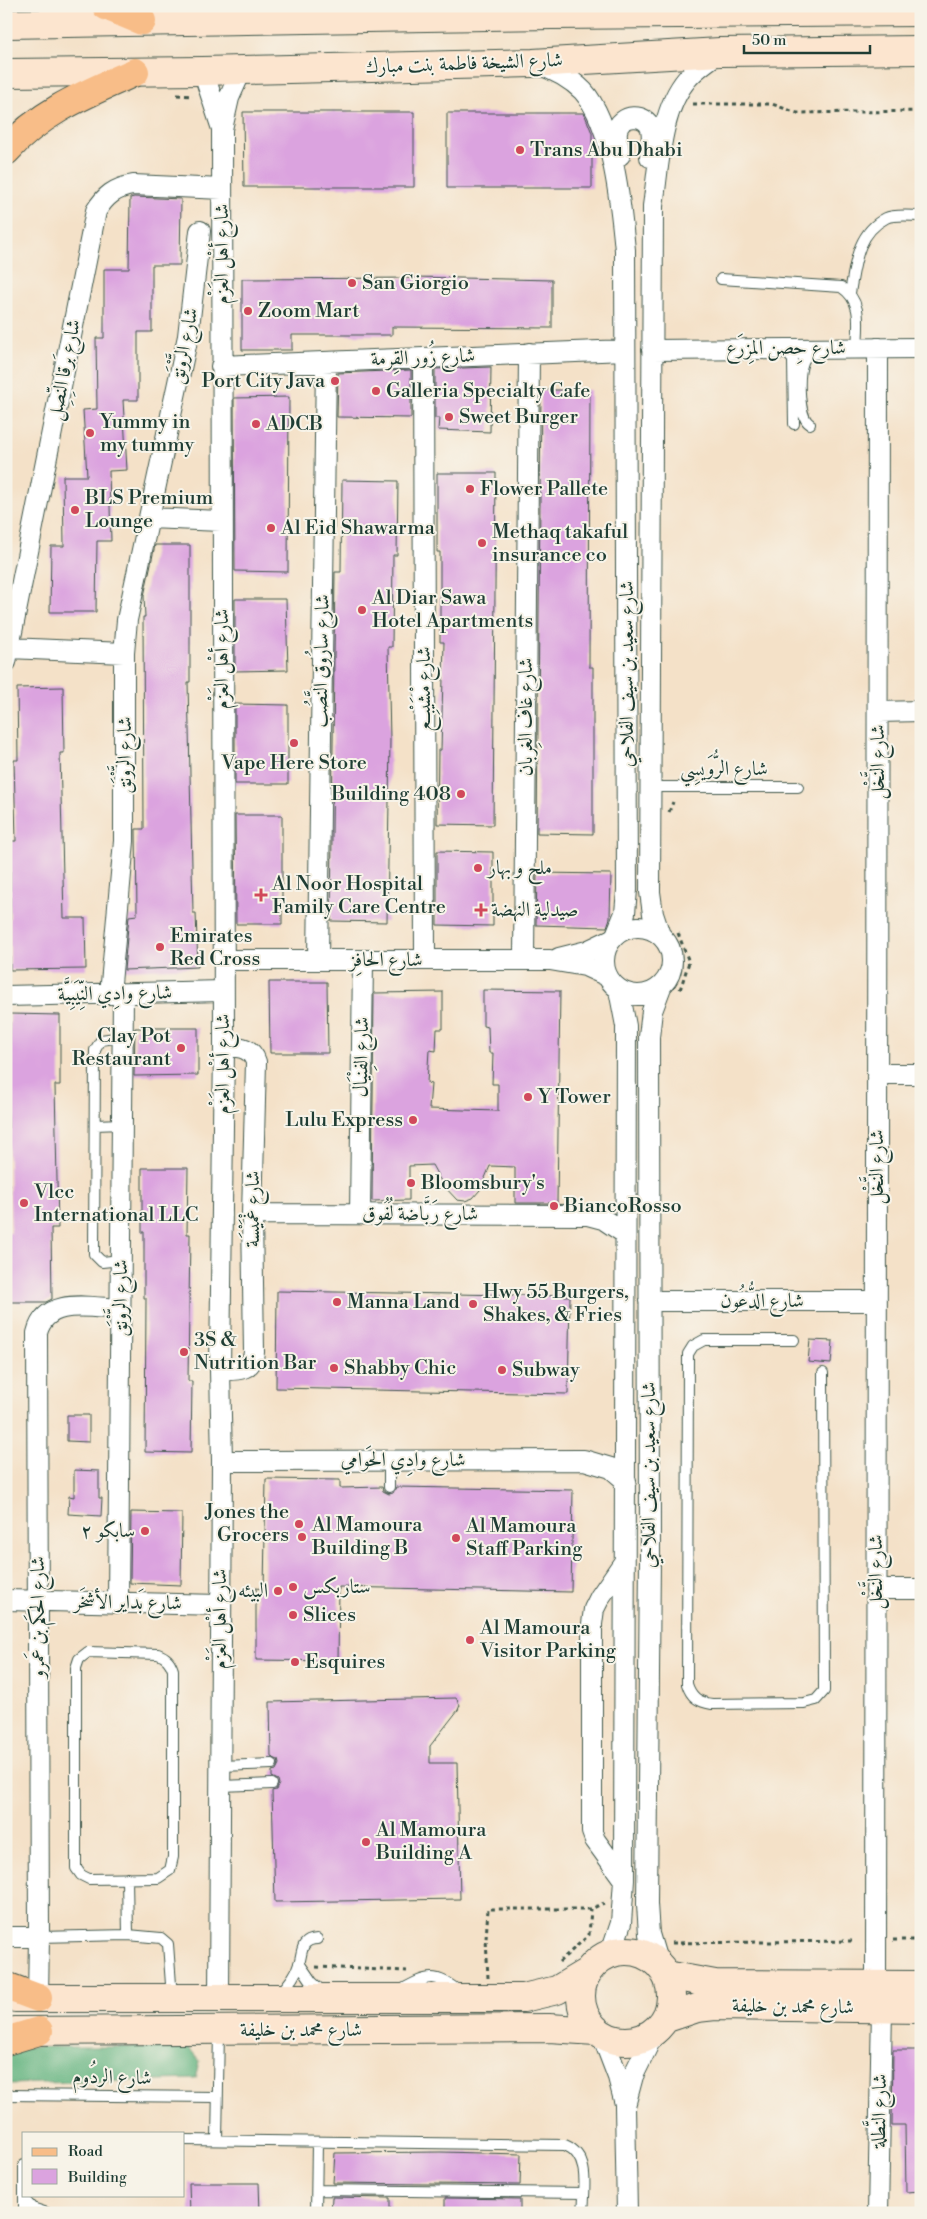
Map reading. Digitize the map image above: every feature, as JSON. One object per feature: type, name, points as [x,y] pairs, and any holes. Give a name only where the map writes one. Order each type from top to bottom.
[{"type":"main road","points":[[106,6],[142,22]]},
{"type":"main road","points":[[6,24],[556,11],[830,9],[921,12]]},
{"type":"main road","name":"شارع الشيخة فاطمة بنت مبارك","points":[[6,73],[203,71],[533,63],[720,52],[921,50]]},
{"type":"main road","points":[[6,152],[26,130],[59,107],[135,72]]},
{"type":"main road","points":[[628,1951],[644,1954],[662,1969],[672,1996],[660,2025],[642,2039],[628,2042],[615,2040],[599,2033],[587,2021],[582,2009],[580,1996],[582,1984],[587,1972],[597,1961],[611,1953],[628,1951]]},
{"type":"main road","name":"شارع محمد بن خليفة","points":[[662,1969],[715,1984],[879,1997],[921,2009]]},
{"type":"main road","name":"شارع محمد بن خليفة","points":[[6,1998],[386,1998],[484,1985],[523,1998],[540,1995],[573,1982],[587,1972]]},
{"type":"main road","name":"شارع محمد بن خليفة","points":[[660,2025],[697,2008],[719,2005],[879,1997],[921,1985]]},
{"type":"main road","points":[[6,1986],[38,1998]]},
{"type":"main road","name":"شارع محمد بن خليفة","points":[[6,2031],[549,2028],[599,2033]]},
{"type":"main road","points":[[6,2041],[38,2031]]},
{"type":"street","name":"شارع سعيد بن سيف الفلاحي","points":[[660,935],[653,914],[650,892],[653,206],[668,113],[687,78],[702,64],[720,52]]},
{"type":"street","name":"شارع سعيد بن سيف الفلاحي","points":[[533,63],[552,69],[569,79],[584,92],[595,109],[610,154],[620,201],[624,250],[627,890],[625,913],[613,937]]},
{"type":"street","name":"شارع أهْل العَزْم","points":[[219,1999],[222,1461],[220,1370],[224,1046],[221,521],[222,129],[229,98],[242,69]]},
{"type":"street","name":"شارع أهْل العَزْم","points":[[203,71],[222,129]]},
{"type":"street","name":"شارع سعيد بن سيف الفلاحي","points":[[620,201],[625,180],[616,133],[623,120],[637,117],[644,119],[652,132],[649,185],[653,206]]},
{"type":"street","name":"شارع بَرقا النِّصِل","points":[[7,655],[44,481],[96,211],[102,201],[121,187],[133,185],[222,189]]},
{"type":"street","name":"شارع الرَّوْنَق","points":[[118,1603],[122,1037],[116,994],[124,841],[124,653],[127,620],[188,336],[200,231]]},
{"type":"street","points":[[188,336],[222,337]]},
{"type":"street","name":"شارع النَّخْل","points":[[878,348],[876,1589],[879,1997]]},
{"type":"street","name":"شارع حِصن المِزرَع","points":[[652,350],[921,348]]},
{"type":"street","name":"شارع زُور القِرمة","points":[[221,366],[625,350]]},
{"type":"street","name":"شارع غاف الغِربان","points":[[524,960],[529,354]]},
{"type":"street","name":"شارع مْشَيْبِع","points":[[423,358],[425,960]]},
{"type":"street","name":"شارع سارُوق النَّصُب","points":[[318,960],[326,362]]},
{"type":"street","points":[[149,518],[221,521]]},
{"type":"street","points":[[7,655],[124,653]]},
{"type":"street","points":[[878,712],[921,712]]},
{"type":"street","points":[[639,927],[650,929],[660,935],[671,951],[672,961],[667,980],[661,987],[651,993],[640,996],[629,994],[613,983],[603,961],[605,950],[613,937],[628,928],[639,927]]},
{"type":"street","name":"شارع الحافِز","points":[[550,960],[575,955],[613,937]]},
{"type":"street","name":"شارع الحافِز","points":[[223,960],[550,960],[585,966],[613,983]]},
{"type":"street","name":"شارع الفِنْيَال","points":[[360,1214],[363,960]]},
{"type":"street","name":"شارع سعيد بن سيف الفلاحي","points":[[611,1953],[621,1923],[624,1880],[624,1562],[626,1481],[624,1233],[626,1026],[613,983]]},
{"type":"street","name":"شارع سعيد بن سيف الفلاحي","points":[[661,987],[654,1005],[650,1024],[650,1568],[647,1904],[649,1934],[662,1969]]},
{"type":"street","name":"شارع وادِي النِّيَبِيَّة","points":[[6,996],[223,991]]},
{"type":"street","name":"شارع غْمَيْسَة","points":[[220,1370],[243,1369],[251,1363],[253,1358],[252,1214],[256,1062],[254,1056],[246,1048],[224,1046]]},
{"type":"street","points":[[877,1074],[921,1074]]},
{"type":"street","name":"شارع رَبَّاضة لُفُوق","points":[[588,1215],[612,1206],[625,1195]]},
{"type":"street","name":"شارع رَبَّاضة لُفُوق","points":[[252,1214],[588,1215],[604,1219],[624,1233]]},
{"type":"street","name":"شارع الدُّعُون","points":[[649,1301],[876,1301]]},
{"type":"street","name":"شارع الحكَم بن عَمرو","points":[[38,1998],[36,1341],[39,1324],[44,1316],[59,1307],[120,1309]]},
{"type":"street","name":"شارع وادِي الحَوامي","points":[[584,1460],[610,1450],[625,1438]]},
{"type":"street","name":"شارع وادِي الحَوامي","points":[[222,1461],[584,1460],[611,1468],[626,1481]]},
{"type":"street","name":"شارع سعيد بن سيف الفلاحي","points":[[624,1562],[594,1609],[591,1661],[592,1832],[595,1840],[624,1880]]},
{"type":"street","points":[[876,1589],[921,1589]]},
{"type":"street","name":"شارع بَداير الأشخَر","points":[[6,1600],[220,1605]]},
{"type":"street","points":[[6,1937],[39,1937]]},
{"type":"street","name":"شارع النَّطلة","points":[[878,2213],[879,1997]]},
{"type":"street","points":[[625,2106],[636,2068],[660,2025]]},
{"type":"street","points":[[599,2033],[618,2077],[625,2106],[627,2213]]},
{"type":"lane","points":[[850,293],[856,257],[865,234],[887,217],[921,216]]},
{"type":"lane","points":[[721,280],[841,287],[850,293],[856,302],[858,313],[857,348]]},
{"type":"lane","points":[[777,348],[788,352],[793,360],[794,424]]},
{"type":"lane","points":[[810,424],[801,412],[801,369],[804,358],[818,348]]},
{"type":"lane","name":"شارع الرُّوَيسِي","points":[[651,787],[798,786]]},
{"type":"lane","points":[[121,1260],[102,1262],[94,1254],[96,1046],[104,1038],[122,1037]]},
{"type":"lane","points":[[95,1125],[122,1124]]},
{"type":"lane","points":[[794,1340],[704,1340],[693,1346],[688,1354],[686,1684],[698,1701],[712,1704],[804,1703],[816,1700],[824,1691],[823,1373]]},
{"type":"lane","points":[[389,1460],[389,1487]]},
{"type":"lane","points":[[88,1652],[158,1654],[167,1659],[172,1670],[172,1864],[167,1873],[158,1878],[127,1878],[84,1878],[76,1868],[76,1668],[79,1658],[88,1652]]},
{"type":"lane","points":[[220,1766],[272,1764]]},
{"type":"lane","points":[[220,1786],[272,1784]]},
{"type":"lane","points":[[127,1878],[128,1935]]},
{"type":"lane","points":[[39,1937],[157,1936],[168,1944],[172,1999]]},
{"type":"lane","points":[[274,1998],[289,1982],[299,1963],[302,1947],[306,1942],[317,1939]]},
{"type":"lane","points":[[299,1963],[312,1982],[328,1997]]},
{"type":"lane","points":[[217,2140],[219,2030]]},
{"type":"lane","name":"شارع الردُوم","points":[[6,2095],[217,2097]]},
{"type":"lane","points":[[185,2140],[565,2145],[573,2148],[582,2162],[584,2213]]},
{"type":"lane","points":[[316,2213],[317,2142]]},
{"type":"lane","points":[[317,2190],[584,2193]]},
{"type":"lane","points":[[24,2199],[24,2213]]},
{"type":"lane","points":[[24,2199],[32,2208],[48,2213]]},
{"type":"path","points":[[672,104],[772,104],[797,113],[921,111]]},
{"type":"path","points":[[484,1985],[488,1909],[591,1909],[606,1902]]},
{"type":"path","points":[[552,1967],[589,1935],[591,1909]]},
{"type":"path","points":[[670,1934],[672,1944],[855,1941]]},
{"type":"path","points":[[892,1940],[921,1940]]},
{"type":"path","points":[[310,1966],[409,1971]]},
{"type":"green space","points":[[6,2047],[188,2047],[200,2061],[196,2079],[6,2084]]},
{"type":"building","points":[[243,112],[414,112],[414,187],[244,187]]},
{"type":"building","name":"Trans Abu Dhabi","points":[[447,113],[584,113],[592,133],[592,188],[447,188]]},
{"type":"building","points":[[130,198],[181,199],[180,265],[152,265],[152,332],[138,332],[138,400],[123,400],[127,470],[109,471],[111,541],[97,541],[96,612],[50,612],[51,546],[64,546],[63,476],[87,476],[83,410],[97,409],[96,338],[104,338],[104,269],[129,269]]},
{"type":"building","points":[[415,277],[552,280],[552,328],[392,327],[392,335],[292,335],[292,350],[242,350],[242,279]]},
{"type":"building","points":[[491,367],[490,432],[438,430],[439,418],[435,418],[435,369]]},
{"type":"building","name":"Galleria Specialty Cafe","points":[[411,370],[411,418],[337,417],[338,373]]},
{"type":"building","points":[[541,390],[590,390],[589,667],[593,667],[593,834],[537,833]]},
{"type":"building","points":[[289,397],[288,572],[235,571],[234,398]]},
{"type":"building","points":[[437,473],[496,473],[493,825],[437,824],[438,750],[441,750],[444,642],[440,642],[440,552],[437,552]]},
{"type":"building","points":[[342,480],[398,481],[397,555],[393,555],[392,647],[388,647],[390,740],[387,922],[331,921],[335,572],[341,572]]},
{"type":"building","points":[[155,545],[190,545],[190,682],[188,682],[193,913],[196,913],[198,967],[124,970],[129,916],[137,915],[136,829],[144,829],[143,617],[145,617],[144,596]]},
{"type":"building","points":[[235,599],[286,599],[288,670],[235,671]]},
{"type":"building","points":[[63,687],[64,753],[60,753],[64,918],[85,918],[86,969],[10,970],[10,841],[16,841],[14,760],[18,760],[17,688]]},
{"type":"building","points":[[235,704],[288,705],[288,784],[235,784]]},
{"type":"building","points":[[235,815],[282,815],[282,924],[236,924]]},
{"type":"building","points":[[437,851],[493,852],[493,926],[437,925]]},
{"type":"building","points":[[537,873],[611,874],[610,918],[607,927],[536,925]]},
{"type":"building","points":[[269,982],[327,982],[328,1053],[270,1053]]},
{"type":"building","name":"Y Tower","points":[[483,990],[560,991],[557,1203],[515,1203],[515,1167],[490,1166],[480,1190],[473,1198],[465,1201],[457,1200],[443,1185],[432,1165],[409,1166],[409,1200],[372,1201],[374,993],[443,992],[443,1029],[437,1029],[436,1051],[429,1050],[427,1083],[431,1084],[429,1109],[498,1111],[498,1084],[492,1084],[493,1053],[489,1053],[488,1027],[483,1026]]},
{"type":"building","points":[[10,1014],[60,1015],[60,1085],[55,1085],[58,1228],[51,1228],[52,1299],[46,1302],[6,1302],[6,1233],[11,1233],[7,1093],[9,1093]]},
{"type":"building","points":[[135,1028],[198,1028],[198,1075],[134,1076]]},
{"type":"building","points":[[142,1168],[188,1168],[187,1234],[190,1234],[188,1381],[192,1381],[191,1453],[145,1452],[146,1298],[144,1298]]},
{"type":"building","points":[[277,1291],[570,1296],[568,1394],[276,1388]]},
{"type":"building","points":[[810,1340],[833,1341],[831,1364],[808,1362]]},
{"type":"building","points":[[67,1415],[89,1415],[89,1442],[67,1441]]},
{"type":"building","points":[[74,1470],[99,1471],[99,1498],[102,1498],[101,1516],[68,1514],[69,1496],[74,1497]]},
{"type":"building","name":"Al Mamoura Staff Parking","points":[[266,1479],[340,1480],[340,1488],[382,1487],[383,1491],[389,1494],[393,1493],[396,1487],[573,1490],[571,1592],[339,1587],[338,1661],[256,1660],[256,1588],[264,1589]]},
{"type":"building","points":[[131,1512],[182,1513],[181,1585],[130,1583]]},
{"type":"building","name":"Al Mamoura Building A","points":[[456,1698],[460,1705],[458,1710],[430,1746],[430,1763],[457,1763],[460,1899],[275,1902],[272,1791],[276,1790],[279,1784],[278,1780],[272,1777],[272,1771],[276,1770],[279,1764],[278,1760],[271,1757],[270,1702]]},
{"type":"building","points":[[893,2050],[921,2050],[921,2191],[906,2192],[905,2125],[892,2125]]},
{"type":"building","points":[[441,2152],[521,2154],[520,2185],[333,2183],[335,2153]]},
{"type":"building","points":[[189,2183],[259,2183],[260,2213],[190,2213]]},
{"type":"building","points":[[332,2197],[390,2198],[390,2213],[331,2213]]},
{"type":"building","points":[[445,2198],[520,2199],[520,2213],[445,2213]]},
{"type":"place","name":"Trans Abu Dhabi","points":[[520,150]]},
{"type":"place","name":"San Giorgio","points":[[352,283]]},
{"type":"place","name":"Zoom Mart","points":[[248,311]]},
{"type":"place","name":"Port City Java","points":[[335,381]]},
{"type":"place","name":"Galleria Specialty Cafe","points":[[376,391]]},
{"type":"place","name":"Sweet Burger","points":[[449,417]]},
{"type":"place","name":"ADCB","points":[[256,424]]},
{"type":"place","name":"Yummy in my tummy","points":[[90,433]]},
{"type":"place","name":"Flower Pallete","points":[[470,489]]},
{"type":"place","name":"BLS Premium Lounge","points":[[75,510]]},
{"type":"place","name":"Al Eid Shawarma","points":[[271,528]]},
{"type":"place","name":"Methaq takaful insurance co","points":[[482,543]]},
{"type":"place","name":"Al Diar Sawa Hotel Apartments","points":[[362,610]]},
{"type":"place","name":"Vape Here Store","points":[[294,743]]},
{"type":"place","name":"Building 408","points":[[461,794]]},
{"type":"place","name":"ملح و بهار","points":[[478,868]]},
{"type":"place","name":"Al Noor Hospital Family Care Centre","points":[[261,895]]},
{"type":"place","name":"صيدلية النهضة","points":[[481,910]]},
{"type":"place","name":"Emirates Red Cross","points":[[160,947]]},
{"type":"place","name":"Clay Pot Restaurant","points":[[181,1048]]},
{"type":"place","name":"Y Tower","points":[[528,1097]]},
{"type":"place","name":"Lulu Express","points":[[413,1120]]},
{"type":"place","name":"Bloomsbury's","points":[[411,1183]]},
{"type":"place","name":"Vlcc International LLC","points":[[24,1203]]},
{"type":"place","name":"BiancoRosso","points":[[554,1206]]},
{"type":"place","name":"Manna Land","points":[[337,1302]]},
{"type":"place","name":"Hwy 55 Burgers, Shakes, & Fries","points":[[473,1304]]},
{"type":"place","name":"3S & Nutrition Bar","points":[[184,1352]]},
{"type":"place","name":"Shabby Chic","points":[[334,1368]]},
{"type":"place","name":"Subway","points":[[502,1370]]},
{"type":"place","name":"Jones the Grocers","points":[[299,1524]]},
{"type":"place","name":"سابكو ٢","points":[[145,1531]]},
{"type":"place","name":"Al Mamoura Building B","points":[[302,1537]]},
{"type":"place","name":"Al Mamoura Staff Parking","points":[[456,1538]]},
{"type":"place","name":"ستاربكس","points":[[293,1587]]},
{"type":"place","name":"البيئه","points":[[278,1591]]},
{"type":"place","name":"Slices","points":[[293,1615]]},
{"type":"place","name":"Al Mamoura Visitor Parking","points":[[470,1640]]},
{"type":"place","name":"Esquires","points":[[295,1662]]},
{"type":"place","name":"Al Mamoura Building A","points":[[366,1842]]}]
